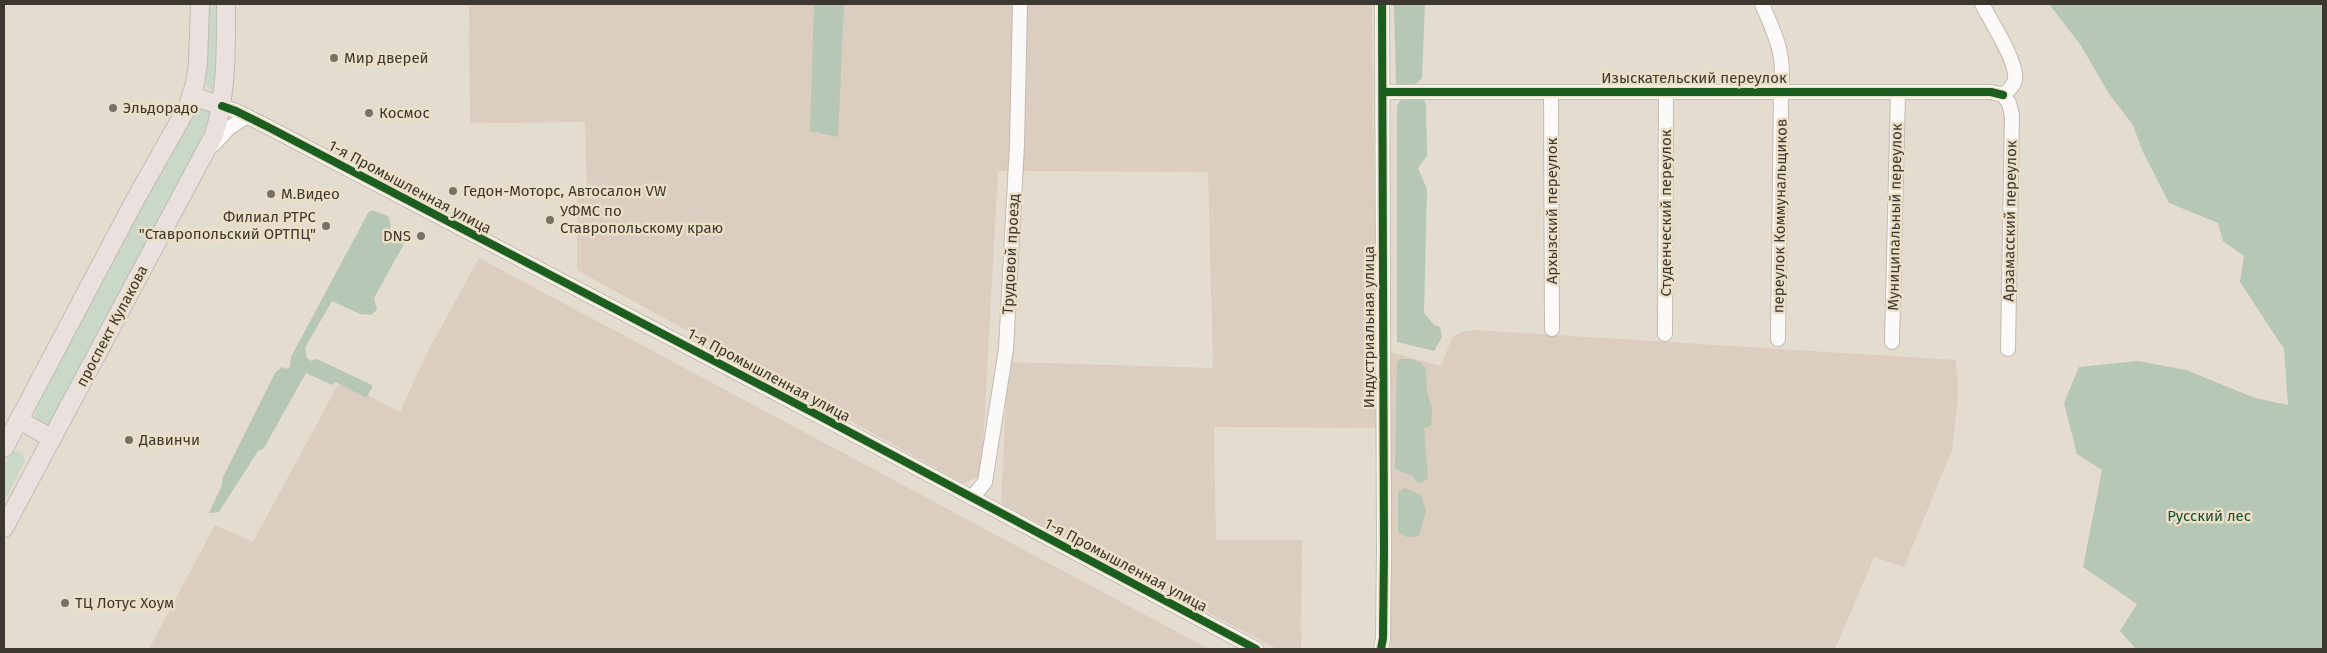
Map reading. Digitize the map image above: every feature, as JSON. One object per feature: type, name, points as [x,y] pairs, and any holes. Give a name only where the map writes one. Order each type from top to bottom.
[{"type":"main road","points":[[4,448],[192,96],[198,63],[200,4]]},
{"type":"main road","name":"проспект Кулакова","points":[[4,528],[214,135],[235,111],[224,86],[226,4]]},
{"type":"main road","points":[[192,96],[235,111]]},
{"type":"main road","points":[[18,420],[52,438]]},
{"type":"street","name":"Трудовой проезд","points":[[972,498],[985,482],[1006,348],[1017,144],[1020,4]]},
{"type":"street","name":"Индустриальная улица","points":[[1381,649],[1383,638],[1384,561],[1382,347],[1384,92],[1382,4]]},
{"type":"street","name":"переулок Коммунальщиков","points":[[1762,4],[1782,55],[1783,69],[1781,93],[1778,339]]},
{"type":"street","points":[[1982,4],[2014,67],[2012,87],[2003,95]]},
{"type":"street","name":"Изыскательский переулок","points":[[1384,92],[1991,92],[2003,95]]},
{"type":"street","name":"Архызский переулок","points":[[1551,92],[1552,329]]},
{"type":"street","name":"Студенческий переулок","points":[[1666,92],[1666,334]]},
{"type":"street","name":"Муниципальный переулок","points":[[1892,342],[1898,92]]},
{"type":"street","name":"Арзамасский переулок","points":[[2003,95],[2010,104],[2012,115],[2008,349]]},
{"type":"street","name":"1-я Промышленная улица","points":[[235,111],[268,126],[1256,649]]},
{"type":"street","points":[[203,157],[229,128],[235,111]]},
{"type":"street","points":[[229,128],[243,124],[268,126]]},
{"type":"shaded area","points":[[469,4],[1372,4],[1377,428],[1214,427],[1216,540],[1302,540],[1301,649],[1277,649],[1001,503],[1008,362],[1213,368],[1208,172],[998,171],[982,463],[978,477],[963,483],[577,270],[577,193],[587,193],[585,122],[470,123]]},
{"type":"shaded area","points":[[479,258],[1209,649],[149,649],[215,525],[253,542],[340,381],[400,412],[427,353]]},
{"type":"shaded area","points":[[1475,330],[1956,360],[1958,397],[1952,450],[1904,567],[1874,557],[1835,649],[1391,649],[1391,352],[1441,366],[1452,338],[1462,332]]},
{"type":"green space","points":[[206,4],[218,4],[216,88],[212,90],[206,86]]},
{"type":"green space","points":[[814,4],[844,4],[838,137],[810,131]]},
{"type":"green space","points":[[1394,4],[1425,4],[1422,78],[1416,84],[1410,86],[1396,83]]},
{"type":"green space","name":"Русский лес","points":[[2049,4],[2323,4],[2323,649],[2136,649],[2120,631],[2137,604],[2083,567],[2102,470],[2077,454],[2064,403],[2079,367],[2138,361],[2186,370],[2255,398],[2288,405],[2284,349],[2240,282],[2244,256],[2223,241],[2218,223],[2169,203],[2142,150],[2133,125],[2109,94],[2080,44]]},
{"type":"green space","points":[[1424,99],[1426,105],[1427,156],[1418,168],[1427,189],[1424,313],[1434,325],[1440,327],[1442,337],[1434,351],[1397,342],[1397,105],[1401,100]]},
{"type":"green space","points":[[200,108],[209,109],[211,123],[51,424],[41,424],[35,416],[38,400],[183,129],[195,110]]},
{"type":"green space","points":[[372,210],[388,216],[391,225],[389,232],[403,241],[404,244],[374,298],[377,310],[371,315],[360,314],[332,301],[305,348],[307,358],[311,361],[317,359],[372,385],[372,388],[366,398],[336,382],[332,385],[306,373],[264,448],[258,451],[219,512],[209,513],[222,485],[222,479],[275,373],[282,367],[287,369],[290,366],[291,357],[368,213]]},
{"type":"green space","points":[[1401,359],[1412,359],[1420,362],[1426,369],[1427,392],[1432,408],[1431,426],[1424,428],[1428,478],[1422,483],[1417,482],[1412,476],[1395,469],[1397,362]]},
{"type":"green space","points":[[14,451],[22,453],[25,461],[4,502],[3,481],[5,467],[7,460]]},
{"type":"green space","points":[[1405,488],[1421,495],[1426,510],[1419,536],[1407,537],[1398,532],[1398,491]]},
{"type":"cycle path","points":[[1381,649],[1383,638],[1384,552],[1382,4]]},
{"type":"cycle path","points":[[1384,92],[1991,92],[2003,95]]},
{"type":"cycle path","points":[[222,106],[268,127],[810,411],[1256,649]]},
{"type":"place","name":"Мир дверей","points":[[334,58]]},
{"type":"place","name":"Эльдорадо","points":[[113,108]]},
{"type":"place","name":"Космос","points":[[369,113]]},
{"type":"place","name":"Гедон-Моторс, Автосалон VW","points":[[453,191]]},
{"type":"place","name":"М.Видео","points":[[271,194]]},
{"type":"place","name":"УФМС по Ставропольскому краю","points":[[550,220]]},
{"type":"place","name":"Филиал РТРС \"Ставропольский ОРТПЦ\"","points":[[326,226]]},
{"type":"place","name":"DNS","points":[[421,236]]},
{"type":"place","name":"Давинчи","points":[[129,440]]},
{"type":"place","name":"ТЦ Лотус Хоум","points":[[65,603]]}]
